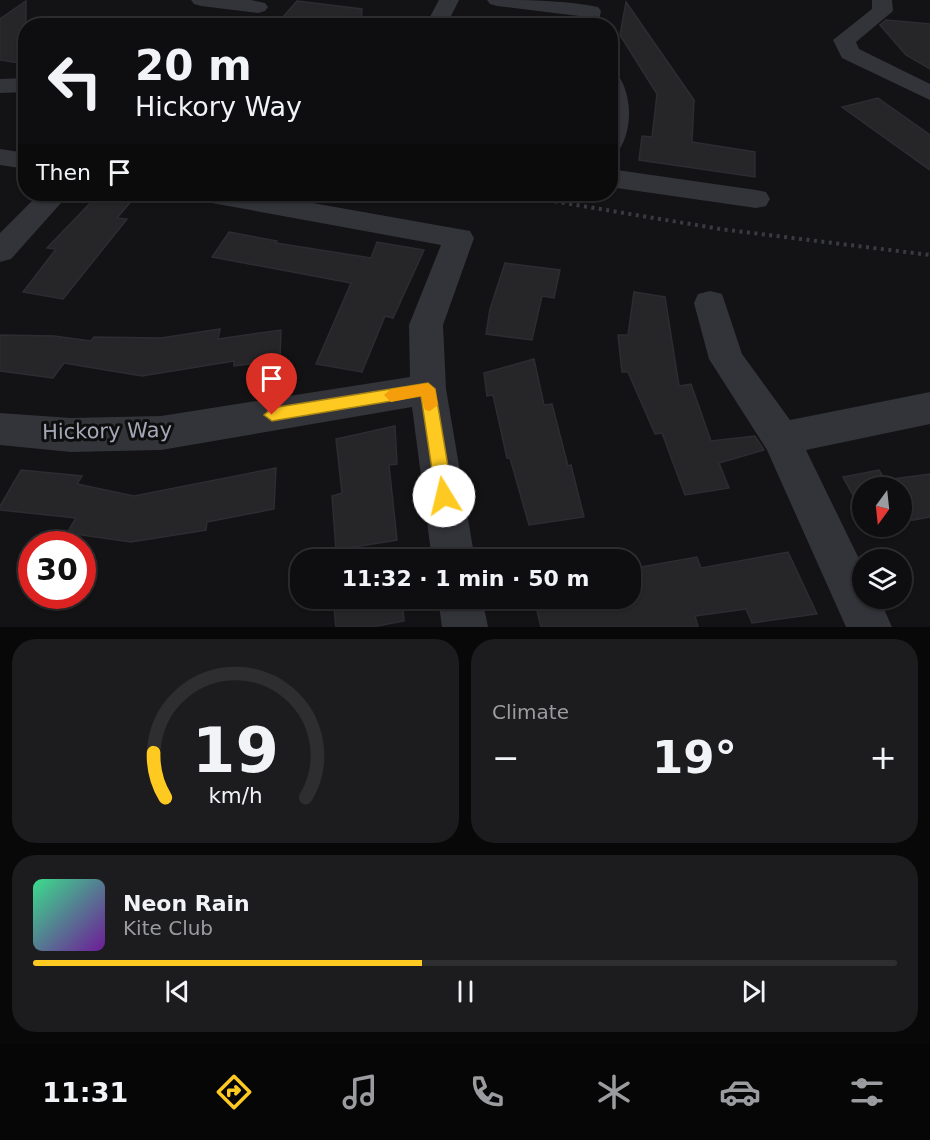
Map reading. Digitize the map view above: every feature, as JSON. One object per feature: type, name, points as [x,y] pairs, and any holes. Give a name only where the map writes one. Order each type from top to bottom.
[{"type":"street","points":[[201,0],[262,4]]},
{"type":"street","points":[[439,18],[449,0]]},
{"type":"street","points":[[497,0],[591,11],[589,18]]},
{"type":"street","points":[[882,0],[883,11],[844,40],[850,53],[930,93]]},
{"type":"street","points":[[249,18],[262,4]]},
{"type":"street","points":[[0,86],[18,86]]},
{"type":"street","points":[[0,157],[18,160]]},
{"type":"street","points":[[618,179],[756,199]]},
{"type":"street","points":[[0,251],[48,201]]},
{"type":"street","points":[[251,201],[459,238],[426,326],[428,389],[452,549]]},
{"type":"street","points":[[710,303],[726,359],[781,439],[869,627]]},
{"type":"street","name":"Hickory Way","points":[[0,429],[71,435],[161,433],[428,389]]},
{"type":"street","points":[[781,439],[930,408]]},
{"type":"street","points":[[462,609],[465,627]]},
{"type":"path","points":[[552,201],[720,229],[930,255]]},
{"type":"building","points":[[26,1],[26,18],[18,18],[18,63],[0,60],[0,19]]},
{"type":"building","points":[[297,1],[362,9],[361,18],[282,18]]},
{"type":"building","points":[[626,2],[694,100],[692,142],[755,152],[755,177],[639,160],[642,136],[652,137],[657,94],[620,35]]},
{"type":"building","points":[[886,20],[930,24],[930,69],[906,55],[880,25]]},
{"type":"building","points":[[878,98],[930,135],[930,170],[842,107]]},
{"type":"building","points":[[92,201],[132,201],[117,218],[127,219],[63,299],[23,292],[56,249],[47,248]]},
{"type":"building","points":[[229,232],[277,241],[276,243],[371,258],[377,242],[424,250],[393,318],[385,316],[362,372],[316,364],[351,283],[212,257]]},
{"type":"building","points":[[505,263],[560,270],[554,298],[542,296],[532,340],[486,334],[490,309]]},
{"type":"building","points":[[634,292],[665,297],[679,386],[691,384],[711,441],[755,436],[764,450],[719,463],[729,488],[685,495],[662,433],[655,434],[628,372],[622,372],[618,335],[628,335]]},
{"type":"building","points":[[220,329],[218,339],[281,330],[280,360],[234,366],[234,361],[142,376],[64,363],[53,378],[0,371],[0,335],[54,336],[91,341],[94,337],[161,338]]},
{"type":"building","points":[[534,359],[544,405],[552,404],[584,517],[529,525],[510,458],[507,458],[493,395],[487,396],[484,373]]},
{"type":"building","points":[[395,426],[397,464],[389,465],[397,540],[336,549],[332,496],[342,493],[336,439]]},
{"type":"building","points":[[276,468],[274,509],[207,522],[206,530],[131,542],[96,537],[96,531],[68,531],[76,518],[0,510],[0,506],[21,470],[82,476],[77,484],[134,496]]},
{"type":"building","points":[[879,470],[883,477],[852,477],[852,494],[843,477]]},
{"type":"building","points":[[930,474],[930,517],[912,520],[912,477],[908,477]]},
{"type":"building","points":[[788,552],[817,614],[752,623],[746,609],[695,616],[698,627],[541,627],[537,609],[641,609],[641,567],[697,557],[701,568]]},
{"type":"building","points":[[334,609],[403,609],[404,621],[372,627],[336,627]]},
{"type":"slow traffic","points":[[391,395],[428,389],[430,405]]},
{"type":"route","points":[[272,415],[428,389],[444,496]]}]
